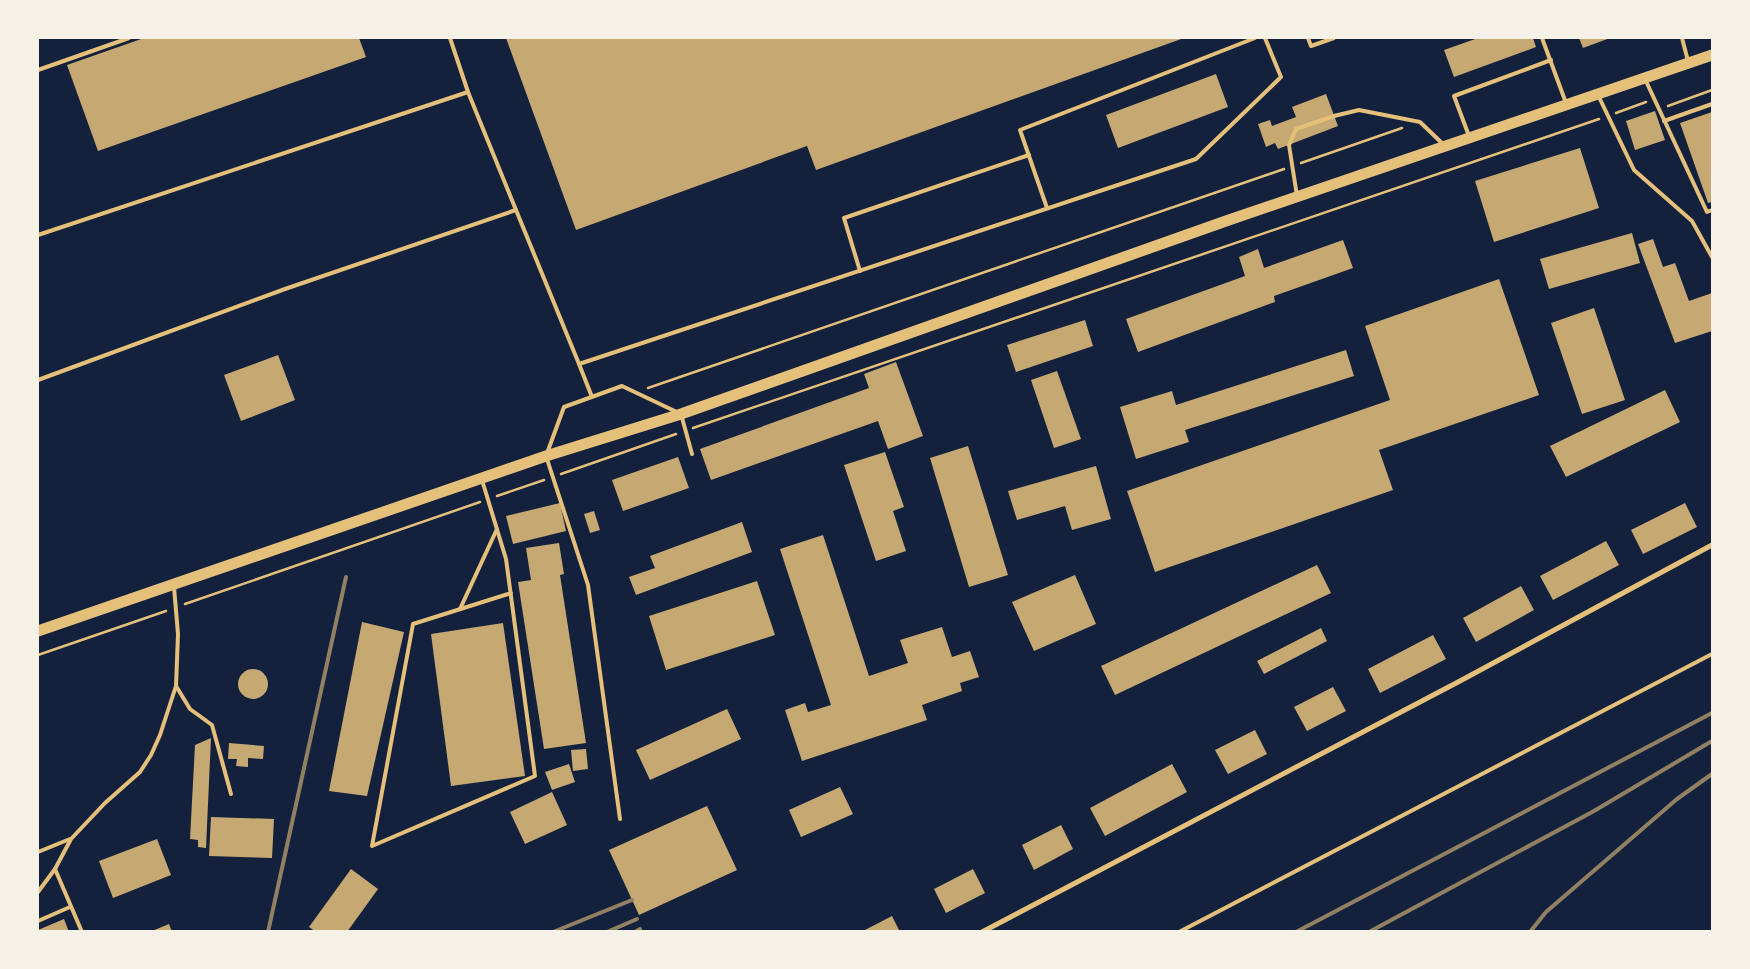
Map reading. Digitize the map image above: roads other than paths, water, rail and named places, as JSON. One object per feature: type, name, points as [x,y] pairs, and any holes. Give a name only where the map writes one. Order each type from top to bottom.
[{"type":"main road","points":[[38,631],[546,456],[681,414],[1297,197],[1712,55]]},
{"type":"street","points":[[982,932],[1460,681],[1712,544]]},
{"type":"lane","points":[[38,70],[129,38]]},
{"type":"lane","points":[[450,38],[468,92],[592,397]]},
{"type":"lane","points":[[1047,208],[1020,130],[1255,38]]},
{"type":"lane","points":[[579,364],[1196,158],[1281,77],[1265,38]]},
{"type":"lane","points":[[1308,38],[1310,46],[1334,38]]},
{"type":"lane","points":[[1542,38],[1567,106]]},
{"type":"lane","points":[[1682,38],[1689,63]]},
{"type":"lane","points":[[1470,138],[1454,96],[1550,60]]},
{"type":"lane","points":[[1645,79],[1707,212],[1712,210]]},
{"type":"lane","points":[[38,235],[468,92]]},
{"type":"lane","points":[[1598,95],[1634,170],[1692,221],[1712,257]]},
{"type":"lane","points":[[1664,121],[1712,104]]},
{"type":"lane","points":[[1297,197],[1289,144],[1296,129],[1359,110],[1420,122],[1446,146]]},
{"type":"lane","points":[[860,271],[844,218],[1029,155]]},
{"type":"lane","points":[[38,380],[285,289],[516,210]]},
{"type":"lane","points":[[620,819],[588,585],[546,456],[564,407],[622,386],[681,414],[692,454]]},
{"type":"lane","points":[[481,478],[506,559],[535,776],[372,846],[413,624],[510,593]]},
{"type":"lane","points":[[460,609],[497,529]]},
{"type":"lane","points":[[38,892],[55,868],[71,839],[105,803],[140,772],[160,735],[176,686],[178,634],[174,585]]},
{"type":"lane","points":[[1179,932],[1712,654]]},
{"type":"lane","points":[[176,686],[190,709],[212,725],[231,794]]},
{"type":"lane","points":[[38,852],[71,839]]},
{"type":"lane","points":[[55,868],[82,932]]},
{"type":"lane","points":[[38,921],[70,907]]},
{"type":"railway","points":[[268,932],[346,577]]},
{"type":"railway","points":[[1296,932],[1712,713]]},
{"type":"railway","points":[[1369,932],[1594,811],[1712,741]]},
{"type":"railway","points":[[1530,932],[1546,912],[1677,799],[1712,774]]},
{"type":"railway","points":[[553,932],[632,900]]},
{"type":"railway","points":[[607,932],[637,919]]},
{"type":"railway","points":[[635,932],[640,929]]}]
